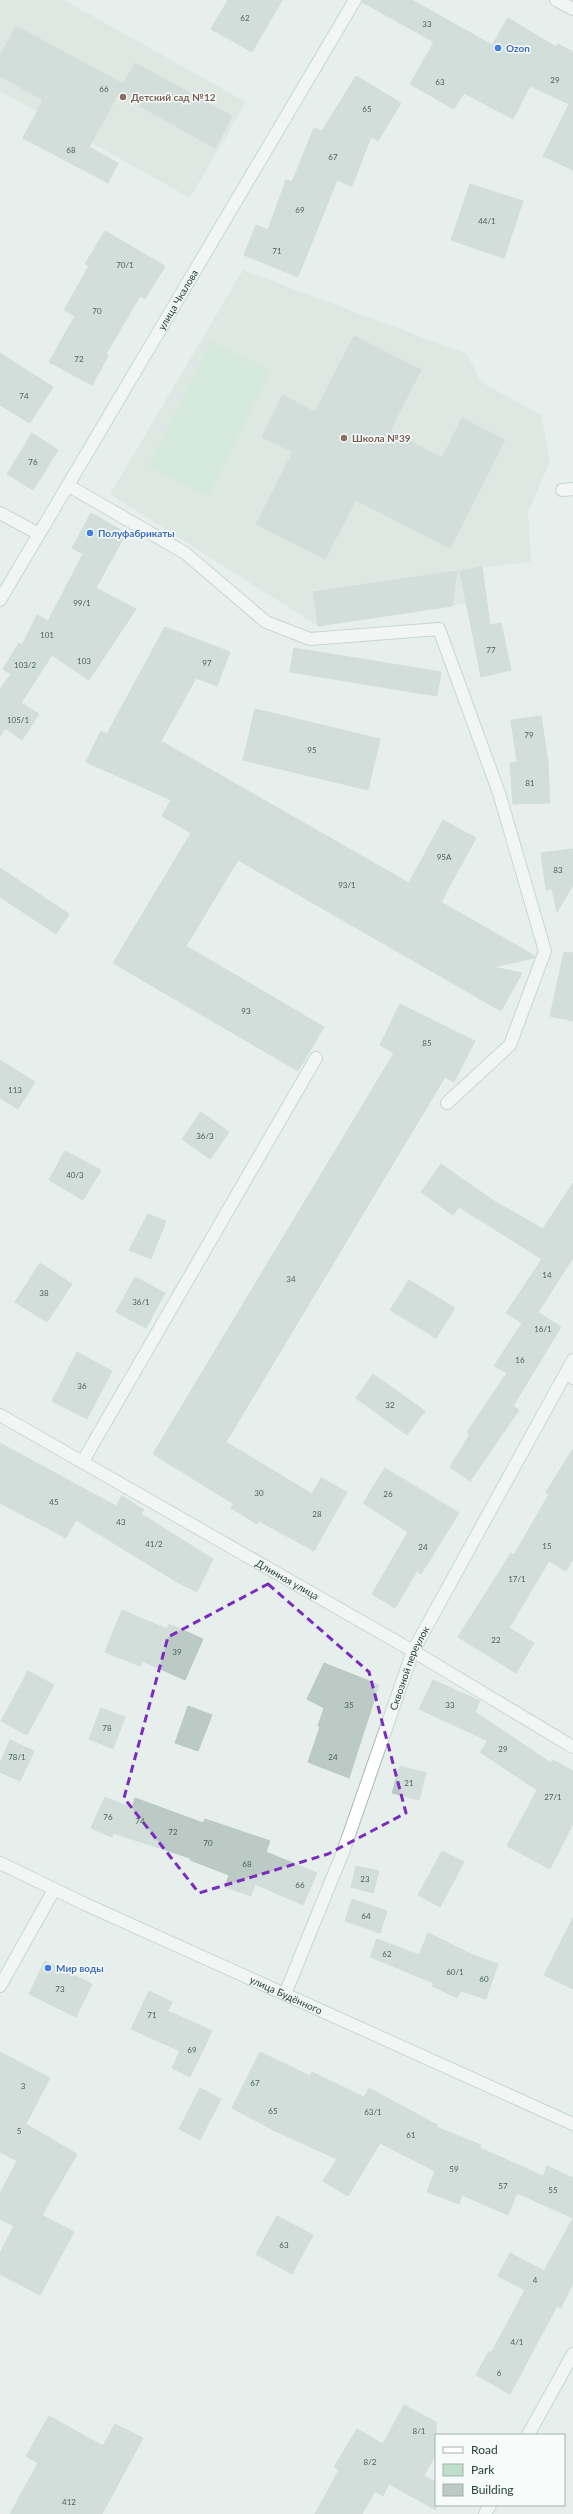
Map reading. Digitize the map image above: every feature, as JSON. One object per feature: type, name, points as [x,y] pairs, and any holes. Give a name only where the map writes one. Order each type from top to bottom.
[{"type":"street","name":"улица Чкалова","points":[[0,600],[39,534],[70,486],[355,0]]},
{"type":"street","points":[[556,0],[573,9]]},
{"type":"street","points":[[70,486],[185,552],[266,622],[310,639],[439,629],[499,793],[545,951],[510,1045],[447,1103]]},
{"type":"street","points":[[0,513],[39,534]]},
{"type":"street","points":[[83,1461],[316,1058]]},
{"type":"street","name":"Сквозной переулок","points":[[285,1994],[343,1852],[413,1651],[570,1376],[573,1360]]},
{"type":"street","name":"Длинная улица","points":[[0,1415],[83,1461],[413,1651],[573,1747]]},
{"type":"street","name":"улица Будённого","points":[[0,1863],[54,1890],[573,2124]]},
{"type":"street","points":[[0,1986],[54,1890]]},
{"type":"street","points":[[529,2434],[573,2354]]},
{"type":"highlighted area","points":[[268,1584],[369,1672],[406,1813],[328,1854],[199,1893],[124,1798],[168,1637]]},
{"type":"shaded area","name":"Детский сад №12","points":[[0,0],[64,0],[246,102],[190,198],[0,91]]},
{"type":"shaded area","name":"Школа №39","points":[[243,270],[467,354],[481,382],[541,415],[550,462],[528,512],[531,562],[482,567],[487,600],[318,626],[110,494]]},
{"type":"green space","points":[[211,341],[270,370],[208,496],[149,466]]},
{"type":"building","points":[[228,0],[282,0],[252,52],[211,29]]},
{"type":"building","points":[[362,0],[412,0],[492,45],[508,18],[556,47],[558,44],[573,52],[573,170],[543,156],[569,104],[530,86],[513,119],[464,93],[454,109],[410,84],[434,42],[362,2]]},
{"type":"building","points":[[16,26],[123,84],[135,63],[232,116],[215,148],[118,94],[89,147],[118,163],[108,183],[23,138],[43,100],[0,76],[0,56]]},
{"type":"building","points":[[356,76],[401,103],[378,141],[371,137],[352,186],[337,180],[298,277],[244,255],[256,225],[268,230],[286,180],[292,182],[314,128],[322,131]]},
{"type":"building","points":[[470,184],[523,201],[504,258],[451,240]]},
{"type":"building","points":[[105,231],[165,266],[145,299],[140,296],[106,354],[108,356],[92,385],[49,362],[75,316],[64,310],[89,266],[85,264]]},
{"type":"building","points":[[354,336],[421,370],[390,431],[442,458],[462,418],[505,440],[450,548],[356,500],[325,559],[256,524],[293,452],[262,437],[283,395],[315,412]]},
{"type":"building","points":[[0,353],[53,387],[30,423],[0,405]]},
{"type":"building","points":[[32,433],[58,450],[33,490],[7,474]]},
{"type":"building","points":[[91,513],[126,533],[96,588],[136,609],[89,680],[52,655],[21,703],[39,714],[22,740],[5,728],[0,736],[0,689],[11,674],[3,669],[19,643],[22,645],[37,615],[48,621],[83,554],[72,548]]},
{"type":"building","points":[[482,567],[490,625],[501,623],[511,670],[481,677],[460,571]]},
{"type":"building","points":[[457,571],[452,606],[318,626],[313,592]]},
{"type":"building","points":[[165,627],[230,652],[217,686],[196,678],[161,741],[159,740],[409,883],[443,820],[476,838],[441,902],[535,956],[534,958],[493,967],[522,973],[501,1011],[238,860],[186,946],[324,1027],[298,1071],[113,963],[191,833],[162,816],[171,800],[86,762],[101,731],[107,734]]},
{"type":"building","points":[[294,648],[441,672],[437,696],[290,672]]},
{"type":"building","points":[[255,709],[380,739],[368,790],[243,760]]},
{"type":"building","points":[[541,716],[548,763],[550,803],[513,804],[510,763],[517,762],[511,720]]},
{"type":"building","points":[[573,849],[573,885],[557,912],[552,889],[546,890],[541,853]]},
{"type":"building","points":[[0,868],[69,914],[56,934],[0,897]]},
{"type":"building","points":[[564,952],[573,953],[573,1021],[550,1016]]},
{"type":"building","points":[[400,1004],[475,1041],[454,1082],[445,1077],[226,1442],[312,1494],[321,1478],[347,1492],[314,1551],[259,1521],[257,1524],[231,1508],[234,1504],[153,1454],[394,1053],[380,1045]]},
{"type":"building","points":[[0,1060],[35,1082],[18,1109],[0,1098]]},
{"type":"building","points":[[201,1112],[229,1132],[210,1159],[182,1139]]},
{"type":"building","points":[[65,1151],[101,1170],[83,1200],[49,1180]]},
{"type":"building","points":[[441,1164],[494,1201],[543,1229],[573,1183],[573,1258],[538,1312],[561,1327],[513,1406],[519,1410],[470,1481],[450,1467],[470,1434],[467,1432],[507,1373],[494,1366],[522,1323],[506,1313],[542,1259],[459,1207],[453,1215],[421,1192]]},
{"type":"building","points":[[148,1214],[166,1221],[151,1259],[129,1250]]},
{"type":"building","points":[[40,1263],[72,1284],[47,1322],[15,1302]]},
{"type":"building","points":[[135,1277],[165,1293],[146,1328],[116,1312]]},
{"type":"building","points":[[409,1280],[455,1308],[436,1338],[390,1310]]},
{"type":"building","points":[[77,1352],[112,1371],[87,1419],[52,1401]]},
{"type":"building","points":[[373,1374],[425,1411],[407,1435],[356,1398]]},
{"type":"building","points":[[0,1443],[116,1506],[122,1496],[144,1510],[141,1514],[213,1559],[197,1592],[177,1582],[76,1520],[66,1538],[0,1503]]},
{"type":"building","points":[[573,1449],[573,1559],[566,1571],[549,1561],[509,1628],[534,1643],[516,1673],[458,1637],[511,1553],[514,1555],[549,1494],[546,1492]]},
{"type":"building","points":[[385,1468],[459,1513],[421,1574],[417,1571],[395,1608],[372,1594],[408,1532],[363,1503]]},
{"type":"building","points":[[122,1610],[167,1629],[169,1624],[203,1639],[185,1680],[142,1661],[140,1666],[105,1652]]},
{"type":"building","points":[[324,1663],[379,1685],[349,1778],[308,1762],[320,1727],[318,1726],[324,1708],[307,1699]]},
{"type":"building","points":[[28,1671],[54,1685],[27,1735],[1,1721]]},
{"type":"building","points":[[433,1680],[480,1701],[475,1712],[551,1763],[553,1760],[573,1771],[573,1824],[550,1869],[507,1846],[537,1790],[480,1752],[488,1741],[419,1709]]},
{"type":"building","points":[[188,1706],[212,1715],[198,1751],[175,1743]]},
{"type":"building","points":[[101,1708],[125,1717],[113,1749],[89,1739]]},
{"type":"building","points":[[10,1740],[34,1751],[20,1781],[0,1772],[0,1763]]},
{"type":"building","points":[[400,1766],[426,1773],[419,1800],[392,1793]]},
{"type":"building","points":[[105,1797],[132,1808],[135,1798],[203,1823],[205,1819],[270,1841],[266,1852],[317,1873],[303,1905],[255,1884],[251,1896],[225,1887],[229,1875],[190,1860],[190,1858],[113,1833],[112,1837],[91,1828]]},
{"type":"building","points":[[442,1851],[464,1862],[440,1907],[418,1895]]},
{"type":"building","points":[[356,1866],[379,1871],[373,1893],[351,1887]]},
{"type":"building","points":[[352,1899],[387,1911],[380,1933],[345,1921]]},
{"type":"building","points":[[573,1918],[573,1989],[544,1975]]},
{"type":"building","points":[[428,1933],[473,1955],[498,1964],[486,1999],[461,1991],[457,1998],[432,1986],[434,1983],[370,1957],[377,1939],[419,1955]]},
{"type":"building","points":[[45,1961],[92,1984],[76,2017],[29,1994]]},
{"type":"building","points":[[149,1991],[172,2002],[168,2011],[212,2031],[190,2077],[172,2068],[180,2051],[131,2029]]},
{"type":"building","points":[[0,2052],[50,2078],[26,2124],[77,2154],[42,2215],[74,2232],[40,2295],[0,2274],[0,2253],[14,2226],[0,2219],[0,2193],[17,2161],[0,2152]]},
{"type":"building","points":[[260,2052],[310,2076],[312,2072],[364,2097],[369,2088],[437,2125],[436,2127],[481,2145],[480,2148],[543,2176],[547,2166],[573,2178],[573,2218],[517,2193],[508,2215],[462,2195],[459,2204],[427,2192],[435,2171],[380,2143],[348,2196],[323,2181],[337,2159],[275,2131],[232,2108]]},
{"type":"building","points":[[200,2088],[221,2099],[200,2140],[179,2129]]},
{"type":"building","points":[[277,2216],[313,2235],[292,2274],[256,2254]]},
{"type":"building","points":[[573,2218],[573,2283],[561,2308],[557,2306],[510,2394],[476,2375],[489,2351],[491,2353],[525,2290],[498,2276],[510,2253],[544,2271]]},
{"type":"building","points":[[404,2405],[436,2422],[435,2455],[424,2476],[435,2482],[436,2510],[389,2484],[383,2496],[375,2491],[362,2514],[315,2514],[339,2470],[334,2467],[357,2429],[383,2444]]},
{"type":"building","points":[[49,2416],[103,2446],[115,2424],[143,2438],[102,2514],[10,2514],[38,2463],[26,2456]]},
{"type":"place","name":"Ozon","points":[[498,48]]},
{"type":"place","name":"Детский сад №12","points":[[123,97]]},
{"type":"place","name":"Школа №39","points":[[344,438]]},
{"type":"place","name":"Полуфабрикаты","points":[[90,533]]},
{"type":"place","name":"Мир воды","points":[[48,1968]]}]
